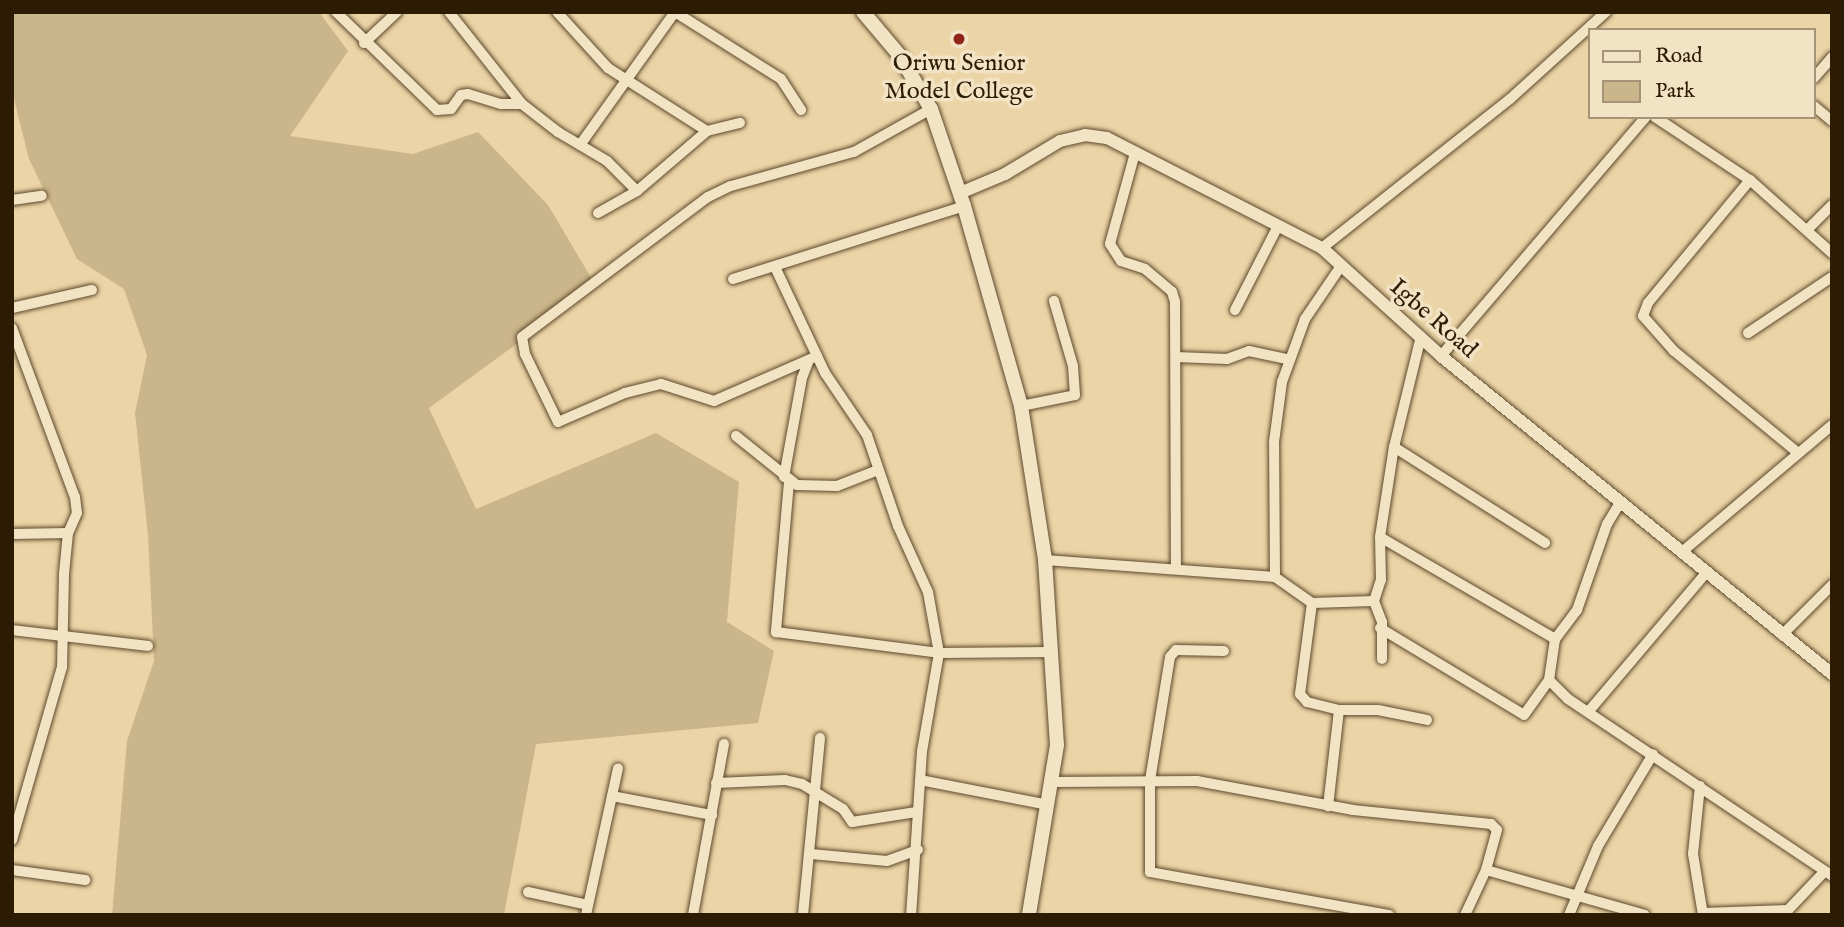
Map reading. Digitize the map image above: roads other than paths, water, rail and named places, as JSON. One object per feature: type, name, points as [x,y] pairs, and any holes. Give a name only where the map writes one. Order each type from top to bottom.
[{"type":"main road","points":[[863,12],[900,56],[931,109],[962,200],[1021,406],[1045,560],[1057,745],[1054,782],[1029,915]]},
{"type":"street","points":[[336,12],[363,43],[437,110],[451,109],[461,95],[468,94],[501,104],[522,104]]},
{"type":"street","points":[[363,43],[397,12]]},
{"type":"street","points":[[449,12],[522,104],[607,161],[637,191]]},
{"type":"street","points":[[557,12],[593,55],[707,131]]},
{"type":"street","points":[[580,145],[675,12],[773,73],[800,110]]},
{"type":"street","points":[[1588,28],[1606,12]]},
{"type":"street","points":[[1322,248],[1510,99],[1588,28]]},
{"type":"street","points":[[1816,76],[1832,57]]},
{"type":"street","points":[[1816,108],[1832,121]]},
{"type":"street","points":[[813,358],[714,401],[661,384],[625,393],[558,422],[525,354],[522,338],[708,197],[854,152],[931,109]]},
{"type":"street","points":[[1441,356],[1644,119]]},
{"type":"street","points":[[1658,119],[1750,180],[1832,253]]},
{"type":"street","points":[[598,213],[637,191],[707,131],[740,123]]},
{"type":"street","name":"Igbe Road","points":[[962,200],[1071,136],[1107,138],[1322,248],[1441,356],[1832,674]]},
{"type":"street","points":[[1135,153],[1110,244],[1121,261],[1145,269],[1172,292],[1176,357],[1176,568]]},
{"type":"street","points":[[1750,180],[1648,303],[1643,316],[1674,351],[1797,452]]},
{"type":"street","points":[[12,200],[42,196]]},
{"type":"street","points":[[733,279],[775,267],[962,200]]},
{"type":"street","points":[[1807,230],[1832,205]]},
{"type":"street","points":[[1234,310],[1278,226]]},
{"type":"street","points":[[1275,577],[1275,442],[1288,359],[1305,319],[1341,266]]},
{"type":"street","points":[[775,267],[813,358],[867,435],[898,526],[923,575],[939,653],[916,812],[918,850],[911,915]]},
{"type":"street","points":[[1748,333],[1832,277]]},
{"type":"street","points":[[12,308],[92,290]]},
{"type":"street","points":[[1021,406],[1075,395],[1070,353],[1055,301]]},
{"type":"street","points":[[12,328],[75,497],[77,513],[68,533],[62,667],[12,840]]},
{"type":"street","points":[[1382,659],[1380,628],[1374,601],[1381,580],[1380,537],[1394,447],[1421,336]]},
{"type":"street","points":[[1176,357],[1227,359],[1250,351],[1288,359]]},
{"type":"street","points":[[813,358],[802,378],[786,480],[776,632],[939,653],[1052,652]]},
{"type":"street","points":[[1683,551],[1832,425]]},
{"type":"street","points":[[736,436],[779,467],[786,480]]},
{"type":"street","points":[[1394,447],[1545,543]]},
{"type":"street","points":[[786,480],[837,486],[878,470]]},
{"type":"street","points":[[1380,628],[1524,715],[1549,680],[1555,639],[1577,610],[1607,524],[1621,501]]},
{"type":"street","points":[[12,534],[68,533]]},
{"type":"street","points":[[1380,537],[1555,639]]},
{"type":"street","points":[[1045,560],[1275,577],[1312,603],[1374,601]]},
{"type":"street","points":[[1589,711],[1707,572]]},
{"type":"street","points":[[1782,635],[1832,585]]},
{"type":"street","points":[[1312,603],[1300,694],[1307,702],[1339,710],[1378,710],[1427,720]]},
{"type":"street","points":[[12,630],[148,646]]},
{"type":"street","points":[[1224,651],[1172,652],[1150,781],[1150,873],[1389,915]]},
{"type":"street","points":[[1549,680],[1589,711],[1700,786],[1828,874],[1789,912],[1703,914],[1693,854],[1700,786]]},
{"type":"street","points":[[1328,806],[1339,710]]},
{"type":"street","points":[[803,915],[811,854],[814,788],[820,738]]},
{"type":"street","points":[[694,915],[724,744]]},
{"type":"street","points":[[1569,915],[1598,846],[1653,754]]},
{"type":"street","points":[[528,892],[587,910],[618,768]]},
{"type":"street","points":[[716,783],[785,780],[814,788],[843,809],[852,822],[916,812]]},
{"type":"street","points":[[920,780],[1049,805]]},
{"type":"street","points":[[1054,782],[1150,781],[1254,789],[1328,806],[1491,824],[1497,830],[1486,870],[1465,915]]},
{"type":"street","points":[[612,796],[712,815]]},
{"type":"street","points":[[811,854],[887,861],[918,850]]},
{"type":"street","points":[[12,870],[85,880]]},
{"type":"street","points":[[1486,870],[1576,898],[1645,915]]},
{"type":"place","name":"Oriwu Senior Model College","points":[[959,39]]}]
